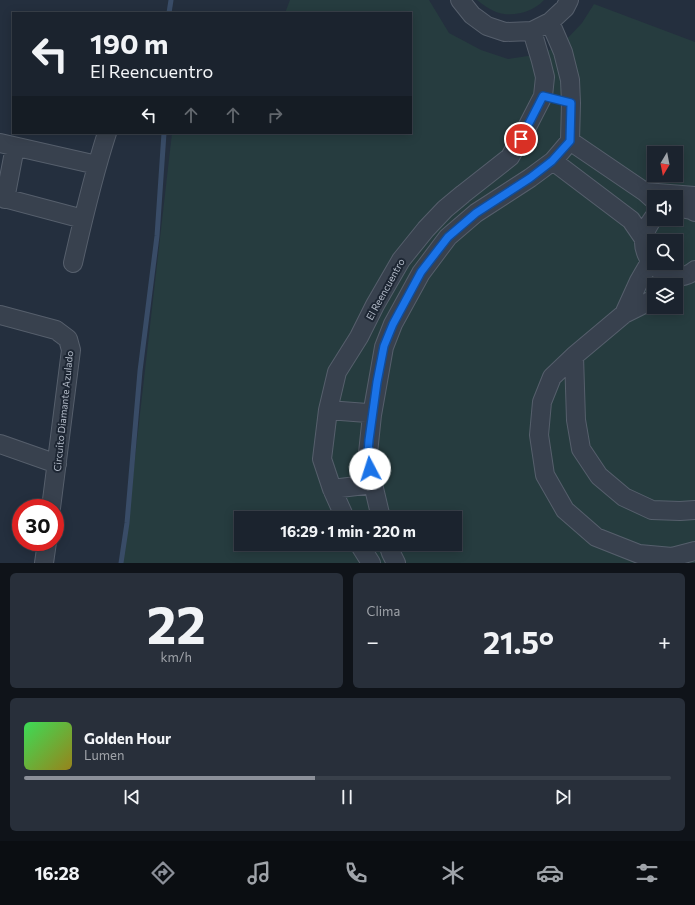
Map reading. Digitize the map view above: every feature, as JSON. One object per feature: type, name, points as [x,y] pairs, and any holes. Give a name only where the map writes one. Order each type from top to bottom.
[{"type":"street","points":[[460,0],[472,15],[487,26],[505,32],[532,31],[550,22],[565,8],[569,0]]},
{"type":"street","points":[[379,511],[368,453],[372,415],[384,346],[393,324],[421,272],[448,237],[476,213],[530,178],[552,161],[570,141],[570,80],[563,52],[550,22]]},
{"type":"street","name":"El Reencuentro","points":[[341,511],[322,459],[328,410],[337,372],[359,337],[375,305],[401,260],[426,229],[462,194],[510,158],[543,96],[545,77],[532,31]]},
{"type":"street","points":[[543,96],[571,103]]},
{"type":"street","points":[[73,263],[97,165],[107,134]]},
{"type":"street","points":[[570,141],[647,194]]},
{"type":"street","points":[[83,219],[2,198],[7,145],[97,165]]},
{"type":"street","points":[[510,158],[530,178]]},
{"type":"street","points":[[552,161],[631,220],[644,239]]},
{"type":"street","points":[[647,255],[644,239],[648,226]]},
{"type":"street","points":[[624,314],[647,267]]},
{"type":"street","points":[[659,270],[675,276],[693,272]]},
{"type":"street","points":[[683,279],[693,272]]},
{"type":"street","points":[[647,302],[624,314],[574,356],[552,377],[542,402],[539,435],[545,475],[565,510],[596,537],[639,554],[672,557],[695,550]]},
{"type":"street","name":"Circuito Diamante Azulado","points":[[0,315],[56,330],[68,339],[71,350],[53,499]]},
{"type":"street","points":[[574,356],[576,420],[581,449],[599,476],[624,497],[652,510],[695,510]]},
{"type":"street","points":[[328,410],[366,413],[372,415]]},
{"type":"street","points":[[0,444],[57,464]]},
{"type":"street","points":[[332,489],[373,484]]},
{"type":"street","points":[[44,563],[46,551]]},
{"type":"street","points":[[363,551],[371,563]]},
{"type":"street","points":[[390,551],[396,563]]},
{"type":"green space","points":[[290,0],[429,0],[449,33],[481,50],[508,59],[541,54],[563,43],[582,23],[594,4],[695,42],[695,563],[123,563],[172,134],[412,134],[412,12],[285,12]]},
{"type":"green space","points":[[477,0],[544,0],[534,8],[522,13],[502,14],[486,7]]},
{"type":"waterway","points":[[169,12],[171,0]]},
{"type":"waterway","points":[[121,563],[127,523],[140,371],[157,236],[164,134]]},
{"type":"route","points":[[370,469],[368,453],[369,440],[377,382],[384,346],[393,324],[421,272],[448,237],[476,213],[530,178],[552,161],[570,141],[571,103],[543,96],[521,139]]}]
